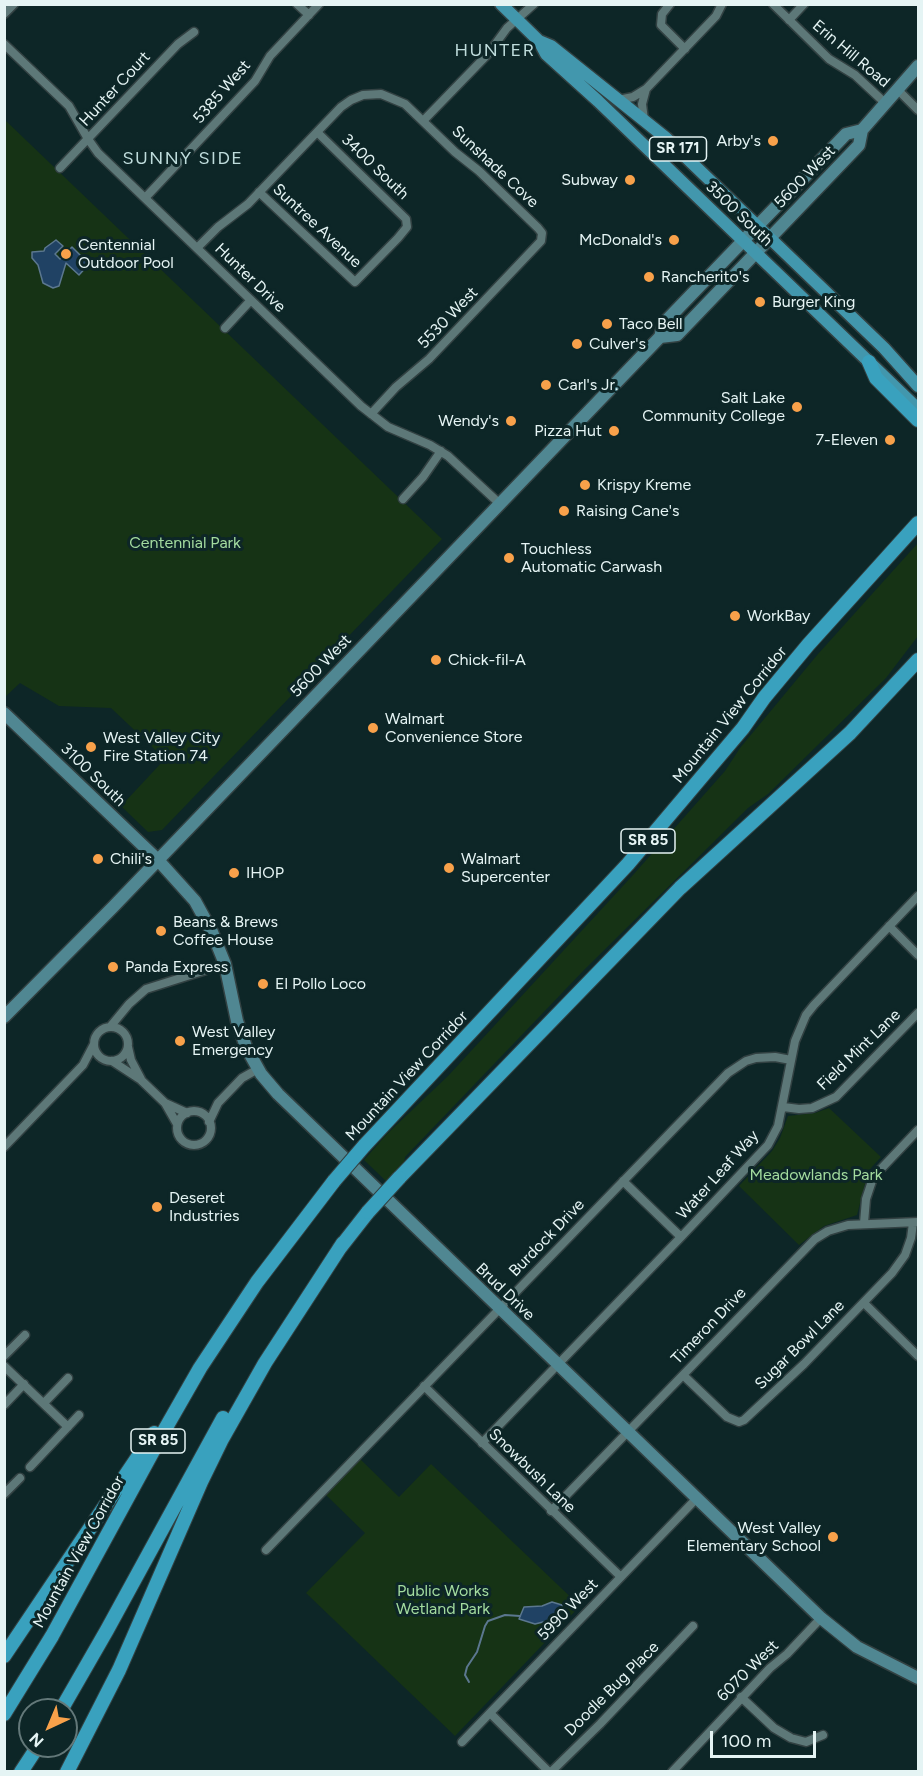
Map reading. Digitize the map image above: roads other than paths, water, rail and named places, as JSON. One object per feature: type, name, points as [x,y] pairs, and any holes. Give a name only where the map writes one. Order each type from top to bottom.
[{"type":"highway","points":[[870,362],[876,378],[918,420]]},
{"type":"highway","points":[[869,576],[885,551],[918,515]]},
{"type":"highway","name":"Mountain View Corridor","points":[[4,1714],[52,1636],[189,1386],[257,1282],[334,1181],[364,1146],[628,864],[742,728],[785,672],[918,524]]},
{"type":"highway","name":"SR 85","points":[[68,1698],[239,1392],[300,1300],[368,1212],[680,888],[850,733],[918,660]]},
{"type":"highway","points":[[896,686],[918,667]]},
{"type":"highway","points":[[67,1772],[116,1677],[222,1439],[265,1363],[343,1243]]},
{"type":"highway","points":[[4,1656],[150,1437],[189,1386]]},
{"type":"highway","points":[[21,1772],[30,1758]]},
{"type":"main road","name":"3500 South","points":[[501,4],[539,41],[546,54],[756,252],[918,410]]},
{"type":"main road","name":"3500 South","points":[[539,41],[551,46],[675,146],[884,348],[918,384]]},
{"type":"main road","name":"5600 West","points":[[660,337],[677,335],[859,145],[862,129],[918,66]]},
{"type":"main road","name":"5600 West","points":[[4,1017],[158,860],[660,337],[664,323],[846,134],[862,129]]},
{"type":"main road","name":"3100 South","points":[[4,713],[158,860]]},
{"type":"main road","name":"Brud Drive","points":[[158,860],[183,886],[200,909],[212,932],[225,964],[239,1029],[246,1047],[258,1069],[278,1094],[820,1618],[863,1651],[918,1678]]},
{"type":"street","points":[[4,14],[14,4]]},
{"type":"street","points":[[297,4],[309,15]]},
{"type":"street","name":"5385 West","points":[[145,198],[255,81],[270,56],[319,4]]},
{"type":"street","points":[[423,121],[485,57],[501,34],[534,4]]},
{"type":"street","points":[[670,4],[662,14],[661,25],[685,49]]},
{"type":"street","points":[[618,100],[633,97],[646,89],[716,16],[722,4]]},
{"type":"street","name":"Erin Hill Road","points":[[773,4],[833,62],[855,75],[884,102]]},
{"type":"street","points":[[789,20],[804,4]]},
{"type":"street","name":"Hunter Court","points":[[60,168],[178,44],[194,32]]},
{"type":"street","name":"Hunter Drive","points":[[4,44],[69,106],[98,153],[370,414],[395,431],[441,451],[459,464],[500,504]]},
{"type":"street","points":[[644,120],[642,104],[646,89]]},
{"type":"street","points":[[897,89],[918,110]]},
{"type":"street","name":"Sunshade Cove","points":[[197,248],[259,192],[346,103],[372,94],[398,100],[423,121],[538,228],[542,233],[542,238]]},
{"type":"street","name":"3400 South","points":[[317,132],[408,221],[407,227],[355,282]]},
{"type":"street","name":"Suntree Avenue","points":[[259,192],[355,282]]},
{"type":"street","name":"5530 West","points":[[370,414],[396,387],[429,359],[537,247],[542,238]]},
{"type":"street","points":[[225,328],[251,300]]},
{"type":"street","points":[[403,499],[423,477],[441,451]]},
{"type":"street","name":"Water Leaf Way","points":[[482,1443],[768,1145],[783,1107],[798,1032],[814,1005],[918,896]]},
{"type":"street","points":[[889,926],[918,954]]},
{"type":"street","points":[[4,1147],[83,1065],[99,1032],[110,1027],[138,995],[148,988],[225,964]]},
{"type":"street","name":"Field Mint Lane","points":[[783,1107],[806,1109],[825,1104],[836,1097],[918,1012]]},
{"type":"street","points":[[120,1030],[121,1013]]},
{"type":"street","points":[[110,1027],[120,1030],[127,1038],[131,1060],[141,1080]]},
{"type":"street","points":[[94,1044],[97,1054],[141,1080],[165,1103],[177,1124],[177,1133],[182,1141],[195,1145],[204,1142],[209,1136],[209,1122],[218,1103],[242,1078],[258,1069]]},
{"type":"street","points":[[83,1065],[123,1055],[128,1044]]},
{"type":"street","name":"Burdock Drive","points":[[266,1550],[718,1082],[737,1066],[756,1058],[775,1057],[792,1060]]},
{"type":"street","points":[[165,1103],[187,1113],[200,1113],[218,1103]]},
{"type":"street","points":[[177,1124],[187,1113]]},
{"type":"street","points":[[200,1113],[209,1122]]},
{"type":"street","points":[[864,1223],[866,1199],[872,1181],[918,1130]]},
{"type":"street","points":[[623,1181],[681,1237]]},
{"type":"street","name":"Timeron Drive","points":[[551,1510],[810,1243],[835,1228],[864,1223],[916,1223]]},
{"type":"street","name":"Sugar Bowl Lane","points":[[683,1375],[727,1417],[739,1422],[744,1420],[804,1364],[892,1273],[905,1255],[916,1223]]},
{"type":"street","points":[[864,1303],[918,1356]]},
{"type":"street","points":[[4,1356],[25,1335]]},
{"type":"street","points":[[4,1366],[68,1427]]},
{"type":"street","points":[[44,1403],[68,1378]]},
{"type":"street","points":[[4,1405],[24,1384]]},
{"type":"street","name":"Snowbush Lane","points":[[424,1386],[621,1577]]},
{"type":"street","points":[[30,1467],[79,1416]]},
{"type":"street","points":[[4,1494],[20,1478]]},
{"type":"street","name":"5990 West","points":[[462,1742],[696,1499]]},
{"type":"street","name":"6070 West","points":[[672,1772],[741,1697],[820,1618]]},
{"type":"street","name":"Doodle Bug Place","points":[[550,1772],[600,1724],[693,1626]]},
{"type":"street","points":[[741,1697],[785,1736],[806,1742],[823,1735]]},
{"type":"street","points":[[490,1713],[550,1772]]},
{"type":"water","points":[[56,240],[63,246],[55,254],[60,259],[72,247],[89,264],[79,275],[66,263],[59,286],[53,288],[43,283],[38,265],[32,258],[32,252],[44,251]]},
{"type":"water","points":[[552,1602],[562,1605],[562,1608],[547,1621],[535,1624],[519,1619],[524,1607],[542,1606]]},
{"type":"waterway","points":[[469,1682],[465,1675],[467,1667],[477,1652],[488,1621],[505,1615],[520,1616]]},
{"type":"place","name":"Arby's","points":[[773,141]]},
{"type":"place","name":"Subway","points":[[630,180]]},
{"type":"place","name":"McDonald's","points":[[674,240]]},
{"type":"place","name":"Centennial Outdoor Pool","points":[[66,254]]},
{"type":"place","name":"Rancherito's","points":[[649,277]]},
{"type":"place","name":"Burger King","points":[[760,302]]},
{"type":"place","name":"Taco Bell","points":[[607,324]]},
{"type":"place","name":"Culver's","points":[[577,344]]},
{"type":"place","name":"Carl's Jr.","points":[[546,385]]},
{"type":"place","name":"Salt Lake Community College","points":[[797,407]]},
{"type":"place","name":"Wendy's","points":[[511,421]]},
{"type":"place","name":"Pizza Hut","points":[[614,431]]},
{"type":"place","name":"7-Eleven","points":[[890,440]]},
{"type":"place","name":"Krispy Kreme","points":[[585,485]]},
{"type":"place","name":"Raising Cane's","points":[[564,511]]},
{"type":"place","name":"Touchless Automatic Carwash","points":[[509,558]]},
{"type":"place","name":"WorkBay","points":[[735,616]]},
{"type":"place","name":"Chick-fil-A","points":[[436,660]]},
{"type":"place","name":"Walmart Convenience Store","points":[[373,728]]},
{"type":"place","name":"West Valley City Fire Station 74","points":[[91,747]]},
{"type":"place","name":"Chili's","points":[[98,859]]},
{"type":"place","name":"Walmart Supercenter","points":[[449,868]]},
{"type":"place","name":"IHOP","points":[[234,873]]},
{"type":"place","name":"Beans & Brews Coffee House","points":[[161,931]]},
{"type":"place","name":"Panda Express","points":[[113,967]]},
{"type":"place","name":"El Pollo Loco","points":[[263,984]]},
{"type":"place","name":"West Valley Emergency","points":[[180,1041]]},
{"type":"place","name":"Deseret Industries","points":[[157,1207]]},
{"type":"place","name":"West Valley Elementary School","points":[[833,1537]]},
{"type":"district","name":"HUNTER","points":[[495,51]]},
{"type":"district","name":"SUNNY SIDE","points":[[183,159]]},
{"type":"park label","name":"Centennial Park","points":[[185,543]]},
{"type":"park label","name":"Meadowlands Park","points":[[816,1175]]},
{"type":"park label","name":"Public Works Wetland Park","points":[[443,1600]]}]
